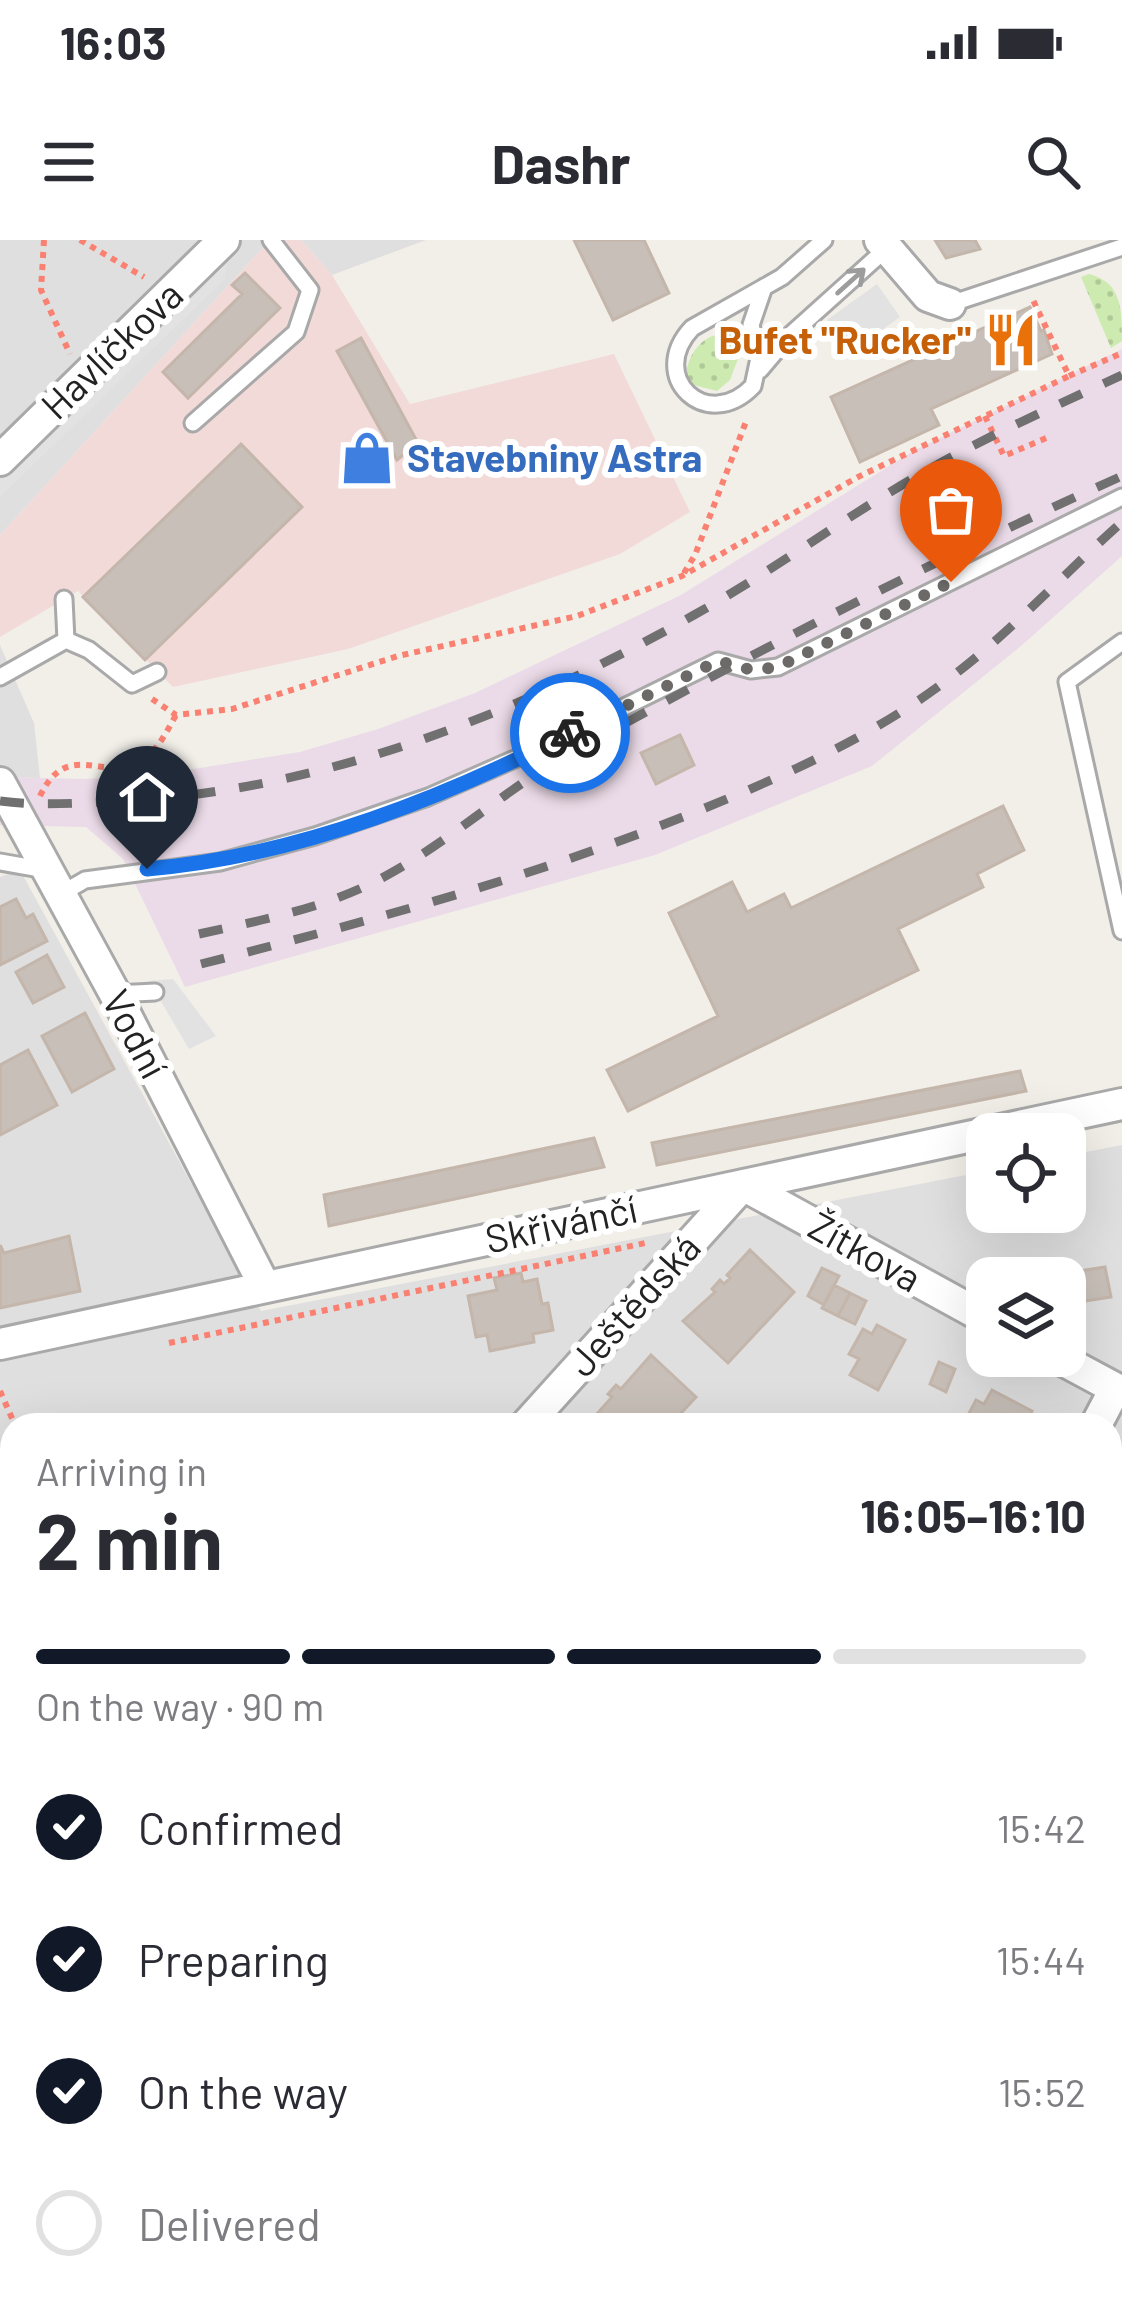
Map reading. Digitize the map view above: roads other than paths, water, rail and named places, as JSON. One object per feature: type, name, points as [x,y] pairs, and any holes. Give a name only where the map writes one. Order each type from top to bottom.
[{"type":"street","name":"Havlíčkova","points":[[0,460],[224,240]]},
{"type":"street","points":[[883,245],[928,296],[950,304]]},
{"type":"street","name":"Vodní","points":[[0,783],[265,1287]]},
{"type":"street","name":"Skřivánčí","points":[[0,1343],[1122,1104]]},
{"type":"street","name":"Ještědská","points":[[537,1413],[743,1185]]},
{"type":"street","name":"Žítkova","points":[[743,1185],[966,1307]]},
{"type":"street","points":[[1086,1373],[1118,1390]]},
{"type":"lane","points":[[193,423],[296,332],[310,290],[271,240]]},
{"type":"lane","points":[[824,240],[764,287],[692,328],[676,350],[674,363],[683,389],[704,404],[718,406],[743,397],[788,337],[883,245]]},
{"type":"lane","points":[[950,304],[1122,247]]},
{"type":"lane","points":[[758,372],[751,325],[764,287]]},
{"type":"lane","points":[[0,862],[52,882],[85,880],[220,862],[316,836],[428,797],[718,661],[752,670],[778,667],[1122,497]]},
{"type":"lane","points":[[64,599],[66,640]]},
{"type":"lane","points":[[0,677],[66,640]]},
{"type":"lane","points":[[66,640],[89,650],[132,684],[158,672]]},
{"type":"lane","points":[[1122,641],[1067,682],[1122,931]]},
{"type":"lane","points":[[115,994],[155,992]]},
{"type":"railway","points":[[0,801],[68,804],[209,793],[354,761],[425,739],[630,650],[723,598],[926,471],[1122,375]]},
{"type":"railway","points":[[199,934],[314,906],[380,879],[552,764],[645,713],[915,573],[1122,476]]},
{"type":"railway","points":[[201,964],[519,875],[644,832],[796,769],[855,739],[939,686],[1010,628],[1122,522]]},
{"type":"place","name":"Bufet \"Rucker\"","points":[[1011,340]]},
{"type":"place","name":"Stavebniny Astra","points":[[367,458]]}]
